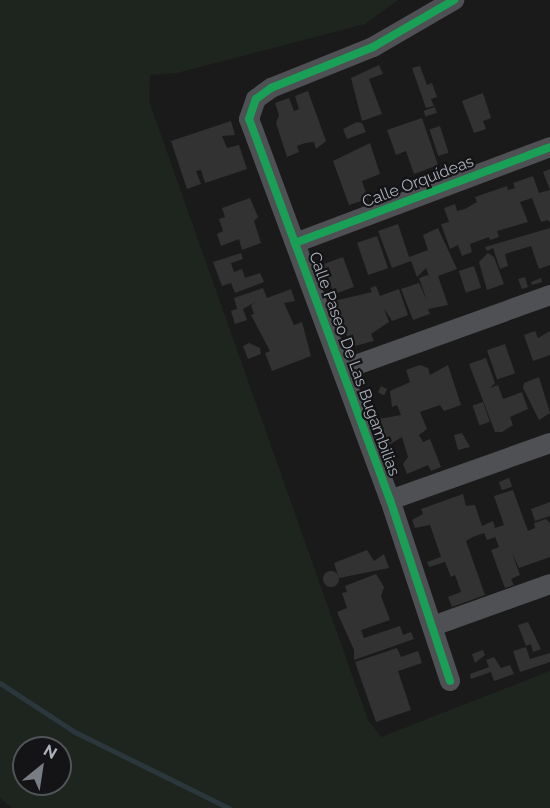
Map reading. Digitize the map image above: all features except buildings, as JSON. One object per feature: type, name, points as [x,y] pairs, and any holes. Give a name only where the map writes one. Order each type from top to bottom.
[{"type":"street","name":"Calle Paseo De Las Bugambilias","points":[[450,681],[390,500],[249,119],[256,99],[271,88],[373,47],[454,0]]},
{"type":"street","name":"Calle Orquídeas","points":[[295,243],[550,147]]},
{"type":"street","points":[[342,370],[550,295]]},
{"type":"street","points":[[390,500],[550,443]]},
{"type":"street","points":[[433,626],[550,584]]},
{"type":"shaded area","points":[[0,0],[398,0],[365,24],[177,73],[150,75],[149,101],[368,720],[381,737],[550,671],[550,808],[12,808],[0,798]]},
{"type":"waterway","points":[[0,683],[75,732],[229,808]]},
{"type":"cycle path","points":[[450,681],[390,500],[249,119],[256,99],[271,88],[373,47],[454,0]]},
{"type":"cycle path","points":[[295,243],[550,147]]}]
